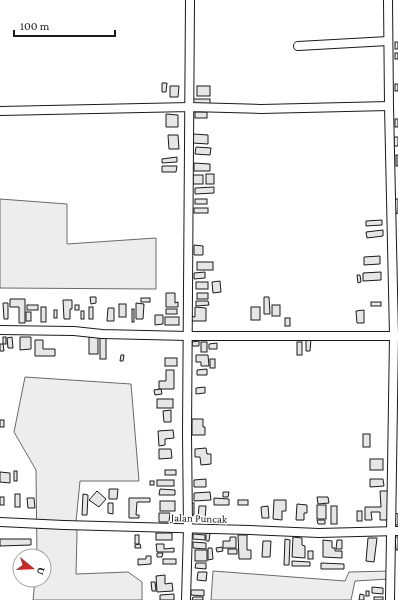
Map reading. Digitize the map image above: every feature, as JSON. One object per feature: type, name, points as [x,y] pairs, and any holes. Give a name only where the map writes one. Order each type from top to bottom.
[{"type":"street","points":[[186,600],[188,528],[187,434],[190,0]]},
{"type":"street","points":[[388,0],[389,106],[396,336],[394,531],[390,600]]},
{"type":"street","points":[[298,46],[388,41]]},
{"type":"street","points":[[0,111],[190,107],[261,109],[389,106]]},
{"type":"street","points":[[0,330],[74,331],[102,334],[188,336],[396,336]]},
{"type":"street","name":"Jalan Puncak","points":[[0,522],[319,533],[394,531]]},
{"type":"shaded area","points":[[0,199],[67,204],[67,244],[156,238],[156,289],[0,288]]},
{"type":"shaded area","points":[[25,377],[131,384],[139,481],[80,481],[76,522],[76,574],[128,572],[142,582],[142,600],[33,600],[34,588],[52,588],[52,548],[37,548],[36,470],[14,432]]},
{"type":"shaded area","points":[[213,571],[345,581],[349,572],[391,571],[389,579],[355,581],[351,600],[211,600]]},
{"type":"building","points":[[395,42],[398,42],[398,49],[395,49]]},
{"type":"building","points":[[395,53],[398,53],[398,59],[395,59]]},
{"type":"building","points":[[162,83],[167,83],[166,92],[162,92]]},
{"type":"building","points":[[395,84],[398,84],[398,91],[395,91]]},
{"type":"building","points":[[170,86],[179,86],[178,97],[170,97]]},
{"type":"building","points":[[197,86],[210,86],[210,96],[197,96]]},
{"type":"building","points":[[193,99],[210,99],[210,105],[193,105]]},
{"type":"building","points":[[195,112],[207,112],[207,118],[195,118]]},
{"type":"building","points":[[166,114],[178,115],[178,127],[166,127]]},
{"type":"building","points":[[395,119],[398,119],[398,127],[395,127]]},
{"type":"building","points":[[193,134],[208,135],[208,144],[193,143]]},
{"type":"building","points":[[168,135],[178,135],[179,149],[169,149]]},
{"type":"building","points":[[394,137],[398,137],[398,146],[394,146]]},
{"type":"building","points":[[196,147],[211,148],[210,155],[195,154]]},
{"type":"building","points":[[396,155],[398,155],[398,166],[396,166]]},
{"type":"building","points":[[177,157],[177,162],[162,163],[162,159]]},
{"type":"building","points":[[194,163],[210,164],[210,171],[194,171]]},
{"type":"building","points":[[162,166],[177,166],[176,172],[162,172]]},
{"type":"building","points":[[206,174],[214,174],[214,184],[206,184]]},
{"type":"building","points":[[193,175],[203,175],[203,184],[193,184]]},
{"type":"building","points":[[214,187],[214,193],[195,194],[195,188]]},
{"type":"building","points":[[195,199],[207,199],[207,204],[195,204]]},
{"type":"building","points":[[395,199],[398,199],[398,213],[396,214]]},
{"type":"building","points":[[194,208],[208,208],[208,213],[194,213]]},
{"type":"building","points":[[382,220],[382,225],[366,226],[366,221]]},
{"type":"building","points":[[383,230],[383,236],[367,238],[366,232]]},
{"type":"building","points":[[194,245],[203,246],[203,255],[194,255]]},
{"type":"building","points":[[380,256],[380,264],[364,265],[364,257]]},
{"type":"building","points":[[197,262],[213,262],[213,270],[197,270]]},
{"type":"building","points":[[205,272],[205,278],[194,279],[194,273]]},
{"type":"building","points":[[381,272],[381,280],[363,281],[363,273]]},
{"type":"building","points":[[357,275],[360,275],[361,282],[358,283]]},
{"type":"building","points":[[220,281],[221,292],[213,293],[212,282]]},
{"type":"building","points":[[196,282],[208,282],[208,289],[196,289]]},
{"type":"building","points":[[166,293],[175,293],[175,303],[178,302],[178,307],[166,307]]},
{"type":"building","points":[[197,293],[208,293],[208,299],[197,299]]},
{"type":"building","points":[[90,297],[96,297],[96,303],[91,304]]},
{"type":"building","points":[[264,297],[269,297],[270,314],[264,314]]},
{"type":"building","points":[[141,298],[150,298],[150,302],[141,302]]},
{"type":"building","points":[[10,299],[25,299],[25,323],[19,323],[19,307],[10,307]]},
{"type":"building","points":[[63,300],[72,300],[70,319],[64,319]]},
{"type":"building","points":[[196,301],[208,301],[209,305],[196,306]]},
{"type":"building","points":[[371,302],[381,302],[381,306],[371,306]]},
{"type":"building","points":[[3,303],[8,303],[8,319],[4,319]]},
{"type":"building","points":[[136,303],[144,304],[143,319],[136,319]]},
{"type":"building","points":[[119,304],[126,304],[126,317],[119,317]]},
{"type":"building","points":[[27,305],[38,305],[38,310],[27,310]]},
{"type":"building","points":[[75,305],[79,305],[79,310],[75,310]]},
{"type":"building","points":[[272,305],[280,305],[280,316],[272,316]]},
{"type":"building","points":[[41,307],[46,307],[46,322],[41,322]]},
{"type":"building","points":[[89,307],[93,307],[93,319],[89,319]]},
{"type":"building","points":[[195,307],[206,308],[206,321],[190,321],[190,316],[195,317]]},
{"type":"building","points":[[251,307],[260,307],[260,320],[251,320]]},
{"type":"building","points":[[108,308],[114,308],[114,321],[107,321]]},
{"type":"building","points":[[132,309],[134,309],[134,322],[132,322]]},
{"type":"building","points":[[166,309],[177,309],[177,314],[166,314]]},
{"type":"building","points":[[54,310],[57,310],[57,318],[54,318]]},
{"type":"building","points":[[364,310],[364,323],[357,323],[356,311]]},
{"type":"building","points":[[81,311],[84,311],[84,319],[81,319]]},
{"type":"building","points":[[26,312],[31,312],[31,321],[26,321]]},
{"type":"building","points":[[155,315],[163,315],[163,324],[155,325]]},
{"type":"building","points":[[165,317],[179,317],[179,325],[165,325]]},
{"type":"building","points":[[285,318],[290,318],[290,326],[285,326]]},
{"type":"building","points":[[3,337],[6,337],[6,344],[3,344]]},
{"type":"building","points":[[12,337],[13,348],[8,348],[7,338]]},
{"type":"building","points":[[20,337],[31,337],[31,349],[20,350]]},
{"type":"building","points":[[89,337],[98,337],[98,354],[89,354]]},
{"type":"building","points":[[100,338],[106,338],[106,359],[100,359]]},
{"type":"building","points":[[306,339],[311,339],[310,351],[306,351]]},
{"type":"building","points":[[35,340],[43,340],[43,349],[55,349],[55,356],[35,356]]},
{"type":"building","points":[[199,341],[199,346],[192,346],[192,342]]},
{"type":"building","points":[[201,342],[207,342],[207,352],[201,352]]},
{"type":"building","points":[[297,342],[302,342],[302,355],[297,355]]},
{"type":"building","points":[[217,343],[217,349],[209,349],[209,344]]},
{"type":"building","points":[[0,344],[3,344],[4,351],[0,351]]},
{"type":"building","points":[[121,355],[124,355],[123,361],[120,361]]},
{"type":"building","points":[[196,355],[208,355],[209,366],[201,366],[201,362],[196,362]]},
{"type":"building","points":[[165,358],[177,358],[177,366],[165,366]]},
{"type":"building","points":[[210,359],[215,359],[215,368],[210,368]]},
{"type":"building","points":[[207,369],[207,375],[197,375],[197,370]]},
{"type":"building","points":[[166,370],[174,370],[174,389],[159,389],[159,381],[166,381]]},
{"type":"building","points":[[205,387],[205,393],[196,394],[196,388]]},
{"type":"building","points":[[161,389],[162,394],[155,395],[154,390]]},
{"type":"building","points":[[157,399],[173,399],[173,408],[157,408]]},
{"type":"building","points":[[171,410],[171,422],[164,422],[163,411]]},
{"type":"building","points":[[192,419],[203,419],[205,435],[192,435]]},
{"type":"building","points":[[0,420],[4,420],[4,427],[0,427]]},
{"type":"building","points":[[173,430],[174,438],[165,439],[165,445],[159,446],[158,431]]},
{"type":"building","points":[[363,434],[370,434],[370,447],[363,447]]},
{"type":"building","points":[[206,448],[207,454],[211,454],[211,464],[201,465],[200,457],[195,457],[195,449]]},
{"type":"building","points":[[159,449],[171,449],[172,458],[159,459]]},
{"type":"building","points":[[370,459],[383,459],[383,470],[370,470]]},
{"type":"building","points":[[165,470],[176,470],[176,475],[165,475]]},
{"type":"building","points":[[14,471],[17,471],[17,481],[14,481]]},
{"type":"building","points":[[0,472],[10,473],[10,483],[0,482]]},
{"type":"building","points":[[206,479],[206,487],[194,487],[194,480]]},
{"type":"building","points":[[370,479],[383,479],[384,486],[370,487]]},
{"type":"building","points":[[157,480],[174,480],[174,486],[157,486]]},
{"type":"building","points":[[150,481],[154,481],[154,485],[150,485]]},
{"type":"building","points":[[109,489],[118,489],[117,499],[109,499]]},
{"type":"building","points":[[160,489],[175,490],[175,495],[159,495]]},
{"type":"building","points":[[97,491],[106,499],[99,507],[89,500]]},
{"type":"building","points":[[380,491],[388,491],[388,520],[380,520],[380,512],[371,512],[372,520],[365,520],[365,507],[381,507]]},
{"type":"building","points":[[210,492],[211,500],[194,501],[194,493]]},
{"type":"building","points":[[223,492],[229,492],[228,497],[223,497]]},
{"type":"building","points":[[15,494],[20,494],[20,507],[15,507]]},
{"type":"building","points":[[83,494],[88,495],[87,515],[82,515]]},
{"type":"building","points":[[0,497],[4,497],[4,505],[0,505]]},
{"type":"building","points":[[317,497],[328,497],[329,503],[318,504]]},
{"type":"building","points":[[27,498],[34,498],[35,508],[28,508]]},
{"type":"building","points":[[129,498],[150,498],[150,502],[137,502],[136,515],[139,515],[139,518],[129,518]]},
{"type":"building","points":[[214,498],[229,499],[229,505],[214,505]]},
{"type":"building","points":[[238,500],[248,500],[248,505],[238,505]]},
{"type":"building","points":[[274,500],[286,500],[286,511],[282,511],[282,520],[273,519]]},
{"type":"building","points":[[160,501],[175,501],[175,511],[160,511]]},
{"type":"building","points":[[108,503],[113,503],[113,514],[108,513]]},
{"type":"building","points":[[190,503],[194,503],[194,515],[190,515]]},
{"type":"building","points":[[297,504],[307,505],[307,513],[304,513],[304,520],[296,520]]},
{"type":"building","points":[[317,505],[326,505],[326,519],[317,519]]},
{"type":"building","points":[[199,506],[206,506],[205,520],[198,520]]},
{"type":"building","points":[[268,506],[269,518],[262,518],[261,507]]},
{"type":"building","points":[[331,506],[337,506],[337,524],[331,524]]},
{"type":"building","points":[[357,511],[362,511],[362,521],[357,521]]},
{"type":"building","points":[[159,513],[170,513],[169,522],[159,522]]},
{"type":"building","points":[[395,513],[398,514],[398,525],[395,525]]},
{"type":"building","points":[[317,520],[325,520],[325,524],[318,524]]},
{"type":"building","points":[[156,533],[172,533],[172,540],[156,540]]},
{"type":"building","points":[[206,533],[210,533],[209,541],[206,541]]},
{"type":"building","points":[[193,534],[205,535],[205,540],[193,539]]},
{"type":"building","points":[[135,535],[139,535],[139,544],[135,544]]},
{"type":"building","points":[[238,535],[247,535],[247,550],[251,550],[251,559],[239,559]]},
{"type":"building","points":[[230,537],[236,537],[236,548],[223,548],[223,541],[230,541]]},
{"type":"building","points":[[293,537],[302,538],[302,545],[305,546],[305,558],[292,557]]},
{"type":"building","points":[[395,537],[398,537],[398,550],[396,550]]},
{"type":"building","points":[[368,538],[377,538],[374,562],[366,561]]},
{"type":"building","points":[[0,539],[31,539],[31,545],[0,546]]},
{"type":"building","points":[[285,539],[290,540],[289,565],[284,565]]},
{"type":"building","points":[[323,540],[332,541],[332,548],[335,548],[335,551],[342,551],[342,558],[323,557]]},
{"type":"building","points":[[337,540],[342,540],[342,549],[336,549]]},
{"type":"building","points":[[263,541],[271,541],[270,557],[262,557]]},
{"type":"building","points":[[193,542],[206,543],[206,549],[193,548]]},
{"type":"building","points":[[140,544],[141,548],[135,548],[135,545]]},
{"type":"building","points":[[156,544],[164,544],[164,549],[174,548],[174,552],[157,552]]},
{"type":"building","points":[[222,547],[223,551],[217,552],[216,548]]},
{"type":"building","points":[[208,548],[212,548],[213,559],[208,560]]},
{"type":"building","points":[[228,549],[237,549],[237,554],[228,554]]},
{"type":"building","points":[[195,550],[207,550],[207,561],[195,561]]},
{"type":"building","points":[[308,551],[313,551],[313,559],[308,559]]},
{"type":"building","points":[[157,553],[163,553],[162,557],[157,557]]},
{"type":"building","points":[[146,556],[151,556],[151,564],[138,565],[138,559],[146,559]]},
{"type":"building","points":[[163,559],[176,559],[176,564],[163,564]]},
{"type":"building","points":[[292,561],[310,562],[310,566],[292,566]]},
{"type":"building","points":[[196,563],[206,563],[206,569],[195,568]]},
{"type":"building","points":[[321,563],[344,564],[344,569],[321,569]]},
{"type":"building","points":[[198,572],[207,572],[206,581],[197,580]]},
{"type":"building","points":[[165,575],[165,584],[172,583],[173,591],[157,592],[156,576]]},
{"type":"building","points":[[151,582],[155,582],[156,591],[152,591]]},
{"type":"building","points":[[372,587],[383,588],[383,594],[372,593]]},
{"type":"building","points":[[191,590],[204,590],[204,596],[191,595]]},
{"type":"building","points":[[366,591],[369,591],[369,596],[366,596]]},
{"type":"building","points":[[174,594],[174,600],[160,600],[160,595]]},
{"type":"building","points":[[360,594],[364,595],[364,600],[359,600]]},
{"type":"building","points":[[193,597],[203,597],[203,600],[192,600]]},
{"type":"building","points":[[374,597],[383,597],[383,600],[374,600]]}]
